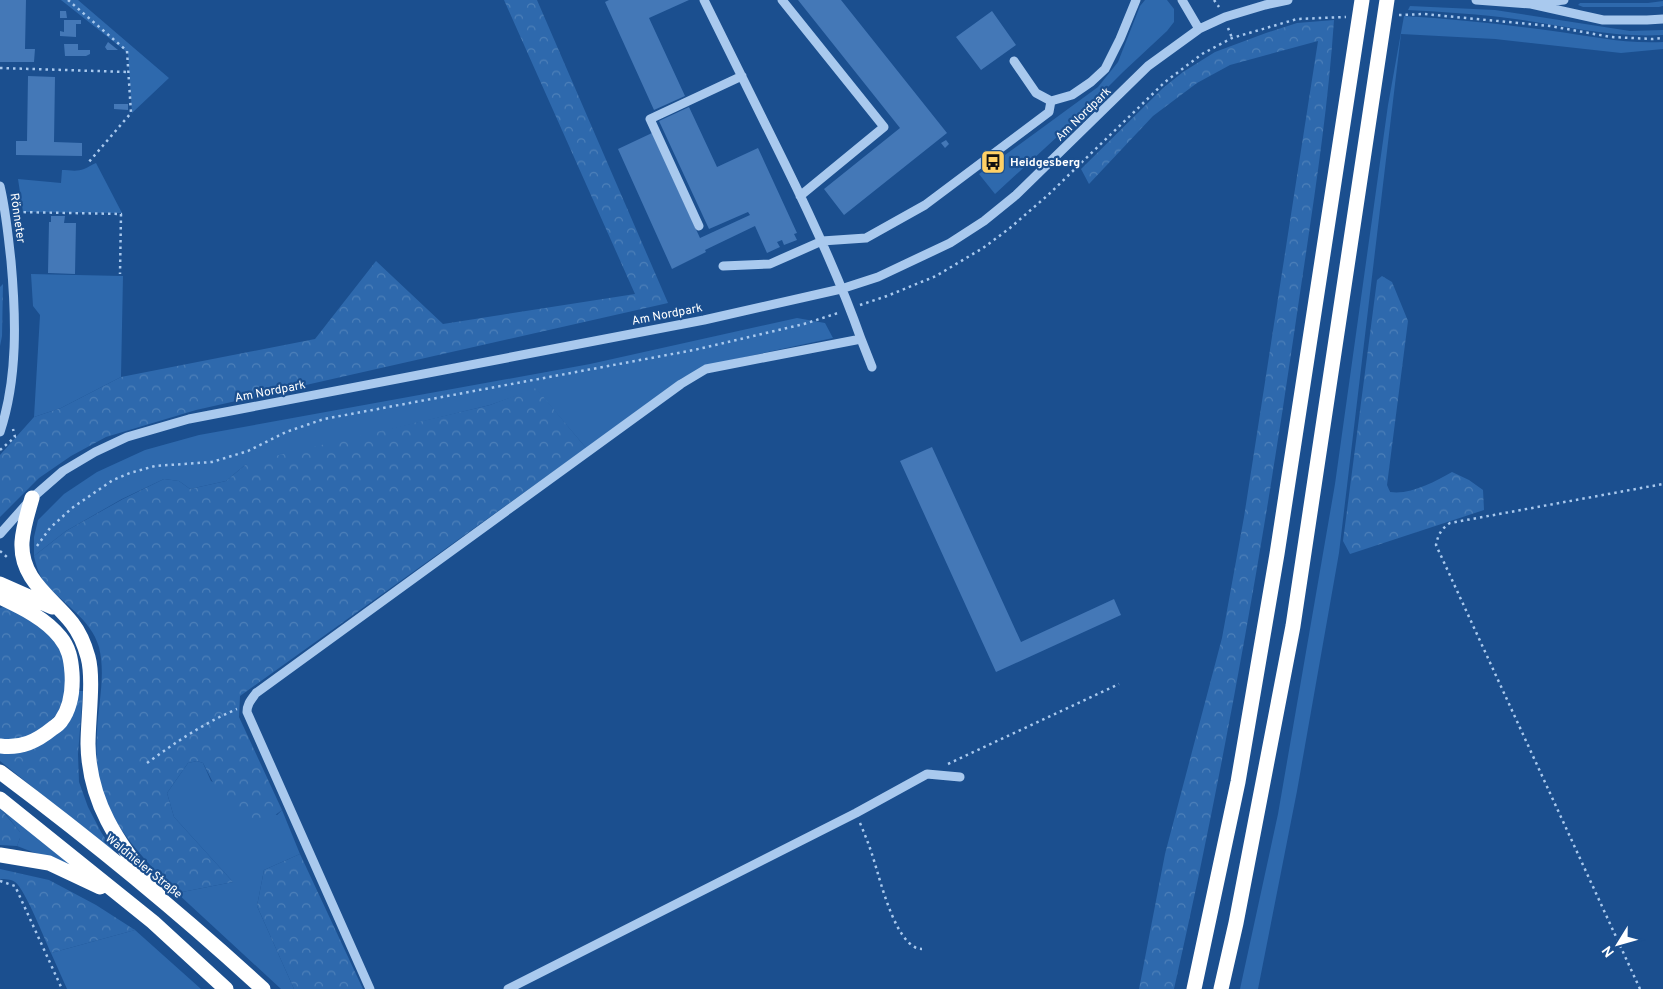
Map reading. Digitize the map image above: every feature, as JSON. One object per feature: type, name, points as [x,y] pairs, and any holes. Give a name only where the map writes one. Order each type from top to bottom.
[{"type":"highway","points":[[1194,989],[1238,782],[1277,554],[1362,0]]},
{"type":"highway","points":[[1221,989],[1236,924],[1293,626],[1387,0]]},
{"type":"highway","points":[[32,498],[25,522],[22,542],[24,565],[33,582],[72,623],[88,657],[91,677],[88,762],[92,783],[122,846],[163,900]]},
{"type":"highway","points":[[0,584],[60,611]]},
{"type":"highway","points":[[0,597],[47,623],[61,638],[71,657],[73,686],[69,705],[61,722],[31,743],[17,746],[0,746]]},
{"type":"highway","name":"Waldnieler Straße","points":[[0,772],[163,900],[263,989]]},
{"type":"highway","points":[[0,799],[152,922],[226,989]]},
{"type":"highway","points":[[0,855],[49,864],[72,873],[96,884],[152,922]]},
{"type":"street","points":[[704,0],[822,241],[851,308],[872,367]]},
{"type":"street","points":[[782,0],[884,127],[800,196]]},
{"type":"street","points":[[1014,61],[1036,92],[1051,101],[1072,95],[1091,82],[1105,68],[1120,39],[1136,0]]},
{"type":"street","points":[[1182,0],[1199,29]]},
{"type":"street","name":"Am Nordpark","points":[[0,534],[32,498],[63,471],[94,452],[127,437],[188,419],[704,320],[841,288],[888,273],[950,243],[984,221],[1016,195],[1148,66],[1199,29],[1225,17],[1288,0]]},
{"type":"street","points":[[1476,0],[1531,4],[1603,20],[1663,19]]},
{"type":"street","points":[[1531,4],[1564,0]]},
{"type":"street","points":[[699,226],[650,118],[742,76]]},
{"type":"street","points":[[723,266],[770,264],[822,241],[866,238],[925,205],[986,157],[1049,112],[1051,101]]},
{"type":"street","name":"Rönneter","points":[[0,186],[6,212],[14,295],[14,345],[9,394],[0,432]]},
{"type":"street","points":[[370,989],[247,712],[247,705],[256,693],[681,384],[706,369],[861,339]]},
{"type":"street","points":[[508,989],[856,813],[926,774],[960,777]]},
{"type":"path","points":[[68,0],[127,51],[131,113],[88,163]]},
{"type":"path","points":[[1394,15],[1424,14],[1550,26],[1611,37],[1663,38]]},
{"type":"path","points":[[1232,38],[1296,19],[1346,17]]},
{"type":"path","points":[[0,68],[128,72]]},
{"type":"path","points":[[6,212],[121,214],[120,274]]},
{"type":"path","points":[[1640,989],[1436,546],[1438,534],[1450,523],[1663,484]]},
{"type":"path","points":[[0,551],[13,563]]},
{"type":"path","points":[[926,774],[1119,684]]},
{"type":"path","points":[[147,763],[193,731],[247,705]]},
{"type":"path","points":[[856,813],[870,848],[893,919],[907,940],[914,947],[922,949]]},
{"type":"path","points":[[0,881],[15,886],[62,989]]},
{"type":"green space","points":[[61,0],[78,0],[169,78],[132,113],[128,53]]},
{"type":"green space","points":[[504,0],[537,0],[668,303],[196,410],[106,437],[71,456],[39,478],[0,517],[0,455],[34,417],[61,408],[121,377],[315,339],[376,261],[443,324],[635,294]]},
{"type":"green space","points":[[1145,0],[1167,0],[1174,9],[1174,22],[1070,125],[995,194],[979,174],[1098,87],[1118,62],[1140,6]]},
{"type":"green space","points":[[1663,1],[1663,6],[1659,7],[1583,7],[1578,5],[1580,3],[1648,3]]},
{"type":"green space","points":[[1410,6],[1495,10],[1630,31],[1663,30],[1663,35],[1626,35],[1502,17],[1408,10]]},
{"type":"green space","points":[[1404,16],[1534,28],[1621,41],[1663,42],[1663,49],[1621,53],[1495,39],[1401,34],[1339,553],[1297,791],[1258,989],[1240,989],[1278,814],[1335,484],[1388,105]]},
{"type":"green space","points":[[1334,20],[1322,138],[1282,416],[1255,580],[1209,826],[1174,989],[1139,989],[1165,854],[1222,638],[1244,517],[1318,41],[1230,65],[1197,83],[1153,116],[1089,184],[1081,169],[1163,88],[1183,72],[1215,52],[1297,23]]},
{"type":"green space","points":[[96,163],[122,213],[23,212],[18,179],[61,183],[62,170],[81,170]]},
{"type":"green space","points":[[31,274],[123,276],[121,377],[61,408],[34,417],[40,315],[33,306]]},
{"type":"green space","points":[[1382,276],[1392,282],[1408,321],[1387,485],[1390,492],[1414,490],[1452,472],[1469,480],[1483,490],[1484,510],[1350,554],[1343,541],[1377,280]]},
{"type":"green space","points":[[3,284],[2,336],[0,346],[0,287]]},
{"type":"green space","points":[[797,318],[825,323],[833,338],[731,360],[682,378],[586,448],[536,389],[490,405],[245,465],[226,481],[190,489],[179,481],[164,479],[122,499],[66,531],[34,556],[34,537],[38,520],[64,494],[97,472],[145,450],[199,435],[590,364]]},
{"type":"green space","points":[[536,388],[586,448],[240,696],[239,717],[282,810],[270,819],[242,818],[225,806],[203,763],[197,761],[188,763],[167,793],[174,817],[233,882],[177,893],[132,844],[113,816],[106,801],[99,780],[96,746],[102,679],[99,647],[90,628],[44,581],[34,556],[66,531],[123,499],[164,479],[179,481],[190,489],[226,481],[245,465],[254,461],[490,405]]},
{"type":"green space","points":[[3,607],[14,611],[49,631],[67,662],[65,694],[57,714],[40,731],[27,738],[0,742],[0,608]]},
{"type":"green space","points":[[78,691],[83,691],[78,754],[79,782],[88,807],[115,853],[0,761],[0,751],[34,745]]},
{"type":"green space","points":[[197,761],[203,763],[211,781],[277,815],[282,810],[300,854],[264,870],[257,906],[294,989],[281,989],[177,893],[233,882],[174,817],[167,793],[188,763]]},
{"type":"green space","points":[[0,807],[74,868],[17,846],[20,832]]},
{"type":"green space","points":[[0,808],[20,832],[17,846],[0,845]]},
{"type":"green space","points":[[300,854],[363,989],[294,989],[257,906],[264,870]]},
{"type":"green space","points":[[0,869],[49,880],[96,905],[135,930],[51,953],[24,894],[15,882],[0,879]]},
{"type":"green space","points":[[135,930],[201,989],[67,989],[51,953]]},
{"type":"building","points":[[0,0],[26,0],[25,49],[35,49],[34,62],[0,62]]},
{"type":"building","points":[[609,0],[689,0],[649,18],[685,96],[654,110],[605,2]]},
{"type":"building","points":[[798,0],[841,0],[947,133],[844,215],[824,189],[900,128]]},
{"type":"building","points":[[60,11],[66,11],[67,18],[60,18]]},
{"type":"building","points":[[992,11],[1016,45],[981,70],[956,37]]},
{"type":"building","points":[[64,20],[81,20],[81,24],[76,24],[76,37],[60,36],[60,31],[64,32]]},
{"type":"building","points":[[108,42],[118,50],[107,50],[105,47]]},
{"type":"building","points":[[64,44],[78,44],[78,50],[90,50],[90,54],[86,56],[65,56]]},
{"type":"building","points":[[28,76],[55,77],[54,142],[82,143],[82,156],[16,155],[16,141],[27,141]]},
{"type":"building","points":[[114,104],[128,104],[128,110],[114,109]]},
{"type":"building","points":[[689,107],[717,167],[758,148],[797,233],[794,234],[797,240],[784,245],[782,240],[777,242],[780,247],[767,253],[755,226],[705,250],[706,252],[672,269],[618,149],[652,133],[700,238],[750,215],[748,212],[709,229],[659,121]]},
{"type":"building","points":[[946,140],[949,144],[945,148],[941,143]]},
{"type":"building","points":[[51,216],[65,216],[64,223],[76,223],[75,274],[48,273],[49,222],[51,222]]},
{"type":"building","points":[[932,447],[1021,642],[1114,599],[1121,615],[996,672],[900,461]]},
{"type":"place","name":"Heidgesberg","points":[[993,162]]}]
